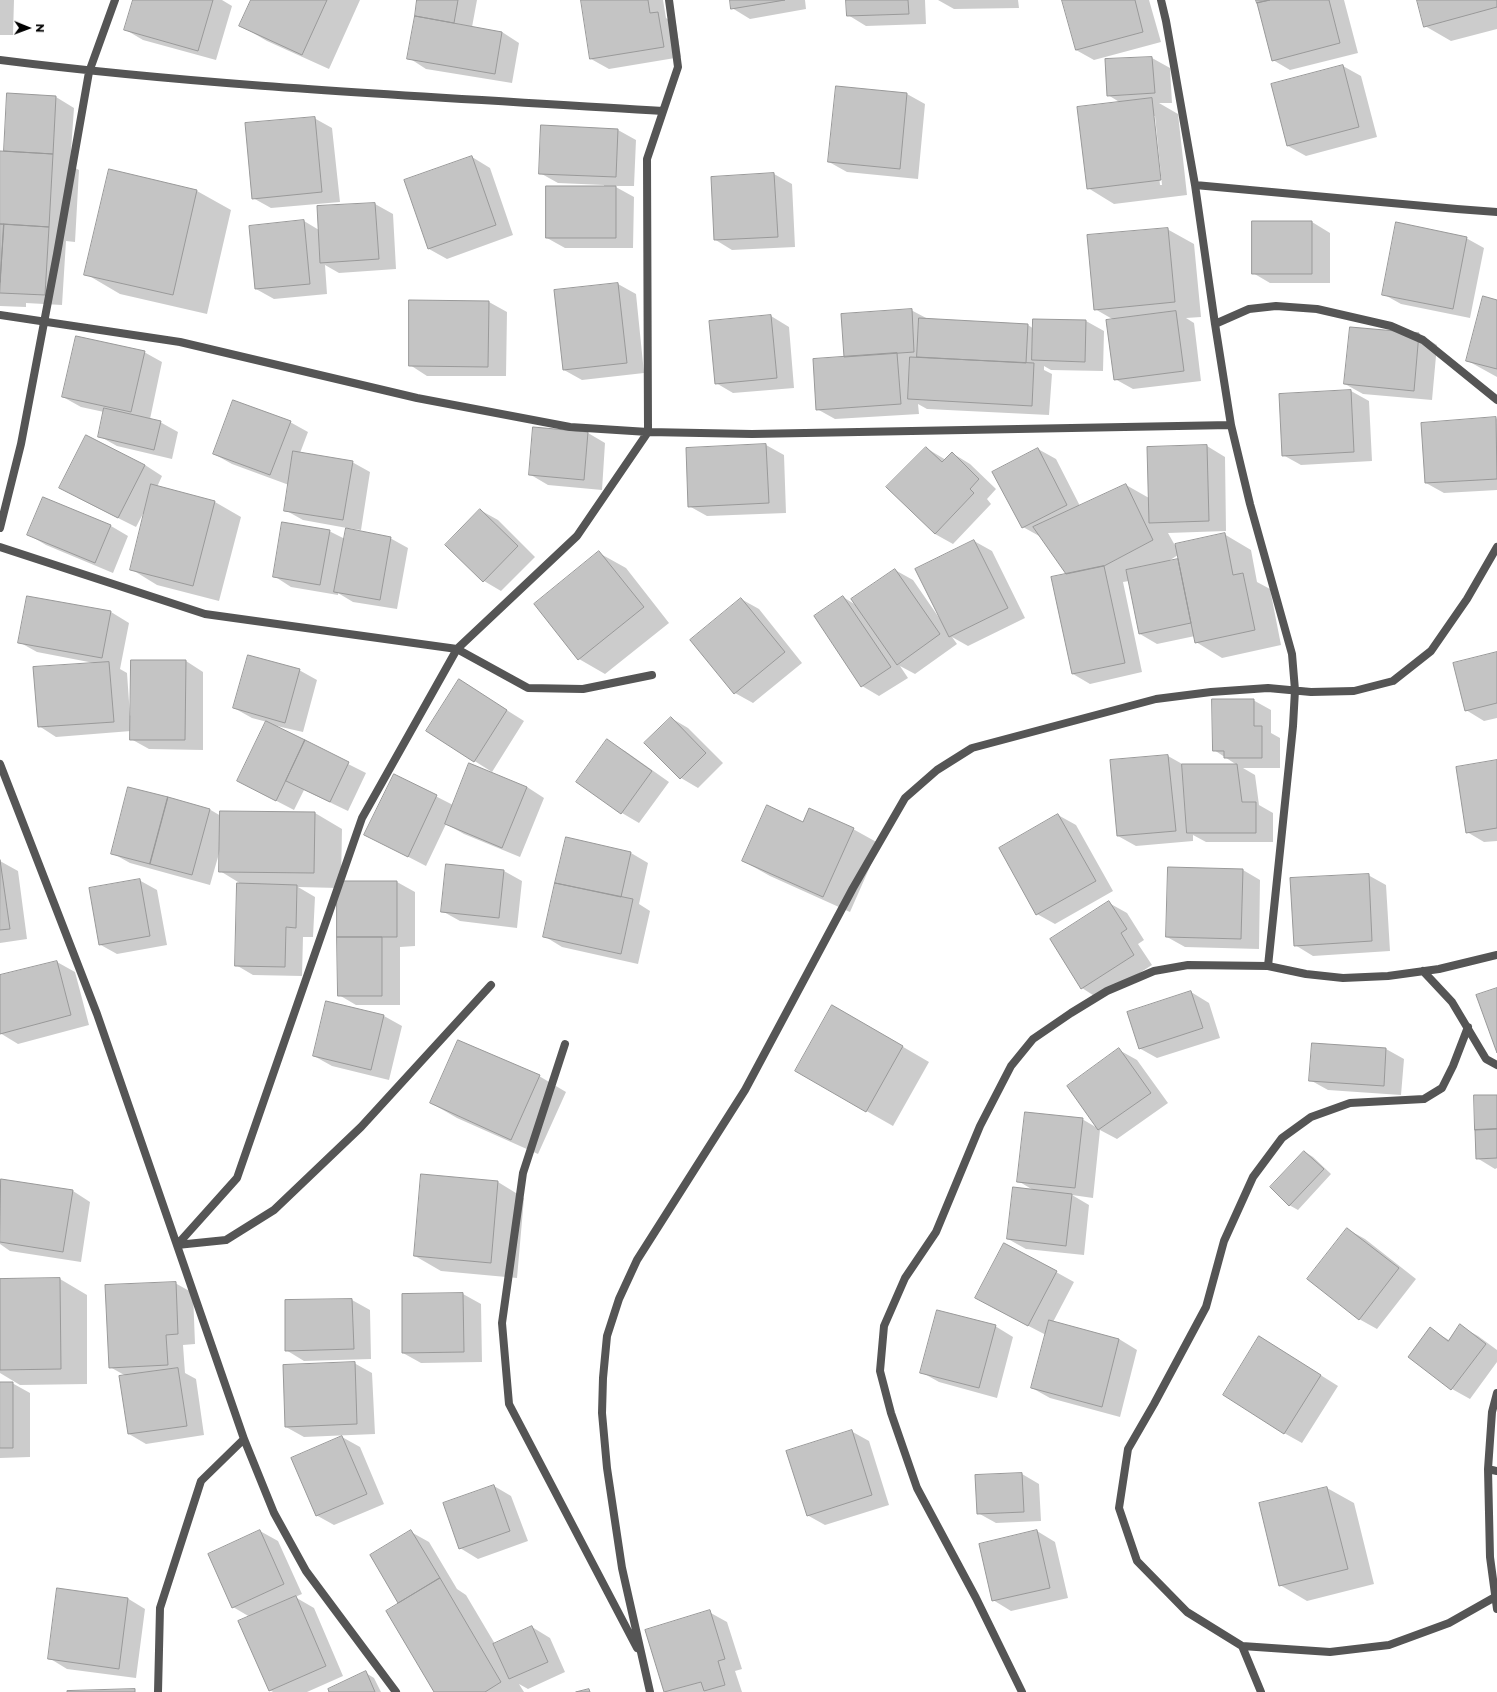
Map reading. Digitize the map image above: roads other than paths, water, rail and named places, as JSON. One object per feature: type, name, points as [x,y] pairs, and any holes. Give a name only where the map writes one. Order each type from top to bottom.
[{"type":"street","points":[[0,528],[21,444],[89,72],[115,0]]},
{"type":"street","points":[[177,1245],[237,1178],[362,818],[456,649],[577,536],[648,432],[647,159],[678,67],[669,0]]},
{"type":"street","points":[[1160,0],[1166,21],[1195,185],[1231,425],[1250,504],[1292,654],[1295,690],[1293,726],[1268,966]]},
{"type":"street","points":[[0,60],[89,72],[305,89],[663,112]]},
{"type":"street","points":[[1195,185],[1449,209],[1497,212]]},
{"type":"street","points":[[1215,324],[1249,309],[1276,306],[1317,309],[1391,326],[1423,340],[1497,400]]},
{"type":"street","points":[[0,315],[180,342],[417,398],[563,426],[648,432],[752,434],[1231,425]]},
{"type":"street","points":[[0,547],[205,614],[456,649],[528,688],[583,689],[652,675]]},
{"type":"street","points":[[650,1692],[622,1568],[607,1468],[602,1413],[602,1378],[610,1328],[619,1300],[637,1260],[745,1090],[853,888],[906,798],[936,770],[972,748],[1156,699],[1211,692],[1268,688],[1311,692],[1354,691],[1393,681],[1431,651],[1467,599],[1497,547]]},
{"type":"street","points":[[0,764],[97,1014],[244,1439],[274,1513],[306,1571],[396,1692]]},
{"type":"street","points":[[1022,1692],[976,1598],[917,1488],[891,1413],[880,1371],[884,1326],[905,1278],[936,1232],[980,1126],[1011,1066],[1033,1039],[1107,991],[1154,971],[1188,965],[1268,966],[1306,974],[1343,978],[1388,976],[1439,969],[1497,955]]},
{"type":"street","points":[[1423,971],[1452,1002],[1486,1058],[1497,1065]]},
{"type":"street","points":[[177,1245],[226,1240],[274,1210],[361,1126],[491,985]]},
{"type":"street","points":[[1468,1027],[1453,1066],[1442,1088],[1424,1099],[1350,1103],[1312,1117],[1282,1138],[1253,1177],[1224,1241],[1206,1306],[1154,1404],[1128,1449],[1119,1508],[1137,1561],[1187,1612],[1242,1646],[1330,1652],[1389,1645],[1449,1623],[1495,1597]]},
{"type":"street","points":[[565,1044],[523,1173],[502,1323],[509,1404],[642,1658]]},
{"type":"street","points":[[1497,1393],[1492,1412],[1488,1469],[1490,1557],[1497,1609]]},
{"type":"street","points":[[158,1692],[160,1608],[202,1481],[244,1439]]},
{"type":"street","points":[[1488,1469],[1497,1471]]},
{"type":"street","points":[[1242,1646],[1261,1692]]}]
